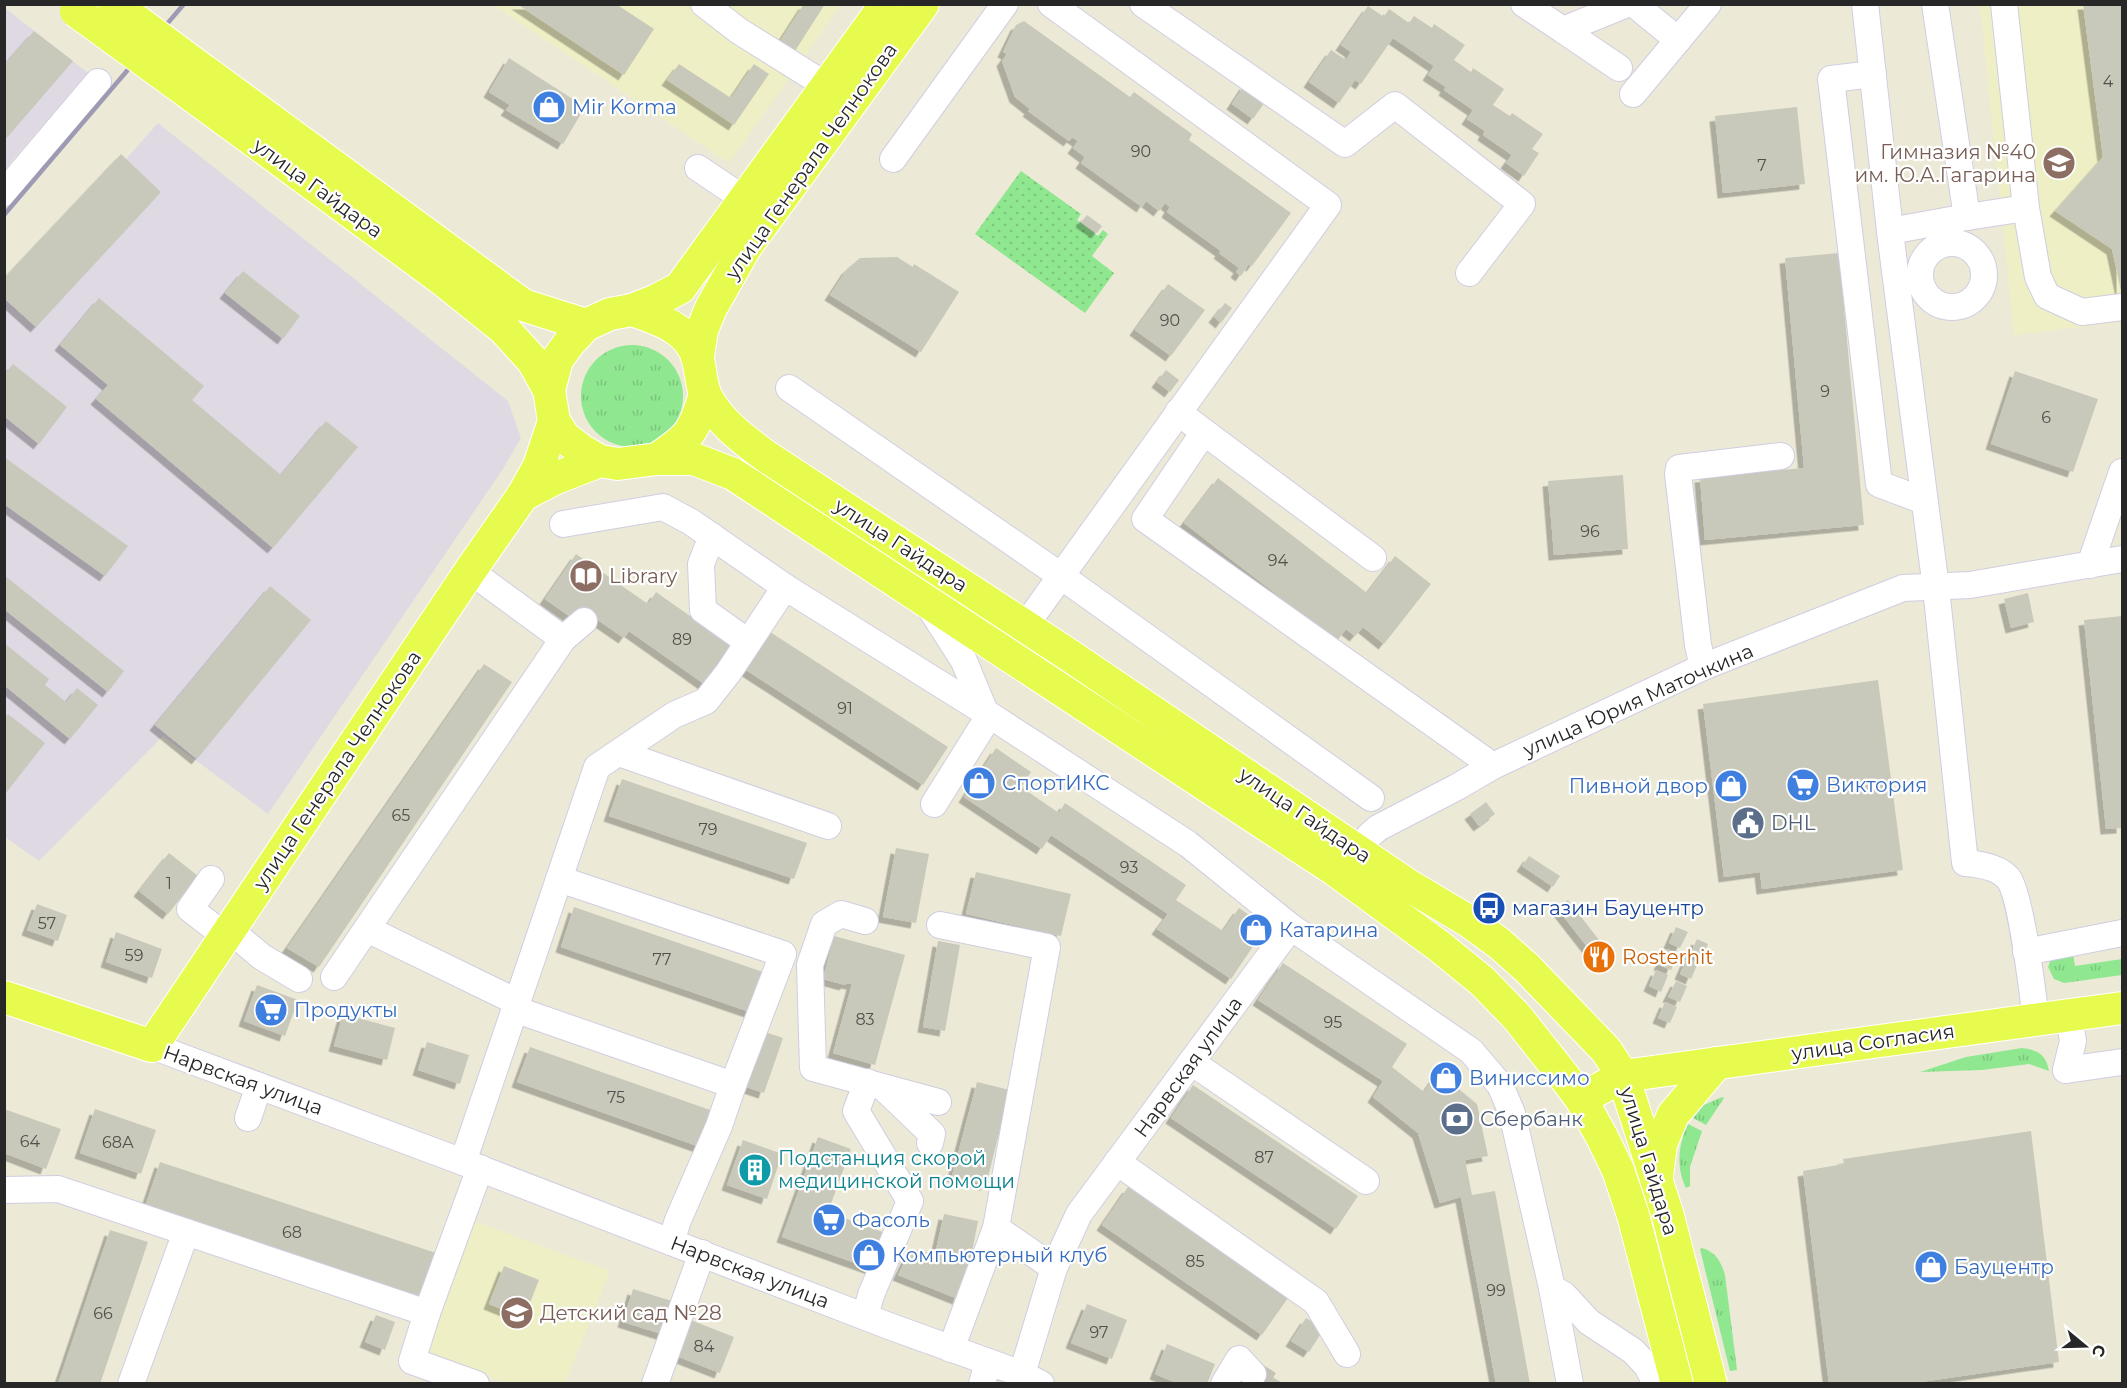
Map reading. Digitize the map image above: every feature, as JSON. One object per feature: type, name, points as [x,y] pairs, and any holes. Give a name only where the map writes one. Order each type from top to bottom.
[{"type":"main road","name":"улица Гайдара","points":[[114,4],[194,81],[504,329],[533,361],[549,390],[555,421],[564,437],[580,450],[600,461],[618,464],[657,459],[694,459],[733,474],[1335,870],[1439,946],[1482,981],[1517,1017],[1581,1099],[1602,1137],[1618,1170],[1633,1215],[1677,1383]]},
{"type":"main road","name":"улица Генерала Челнокова","points":[[632,310],[680,288],[886,4]]},
{"type":"main road","name":"улица Генерала Челнокова","points":[[698,356],[702,330],[711,308],[746,248],[923,4]]},
{"type":"main road","name":"улица Гайдара","points":[[72,8],[194,81],[523,305],[586,325]]},
{"type":"main road","name":"улица Гайдара","points":[[549,390],[557,360],[586,325],[610,314],[632,310],[663,321],[687,337],[698,356],[705,394],[737,435],[1408,885],[1470,922],[1500,944],[1574,1015],[1606,1050],[1623,1076],[1668,1216],[1711,1383]]},
{"type":"main road","name":"улица Гайдара","points":[[657,459],[681,444],[697,424],[705,394]]},
{"type":"main road","name":"улица Генерала Челнокова","points":[[152,1046],[523,495],[539,466],[555,421]]},
{"type":"main road","name":"улица Генерала Челнокова","points":[[523,495],[556,478],[600,461]]},
{"type":"main road","name":"Нарвская улица","points":[[4,997],[152,1046]]},
{"type":"main road","name":"улица Согласия","points":[[1623,1076],[2122,1008]]},
{"type":"main road","points":[[1656,1177],[1661,1144],[1673,1115],[1717,1063]]},
{"type":"main road","points":[[1581,1099],[1623,1076]]},
{"type":"street","points":[[704,4],[739,31],[827,86]]},
{"type":"street","points":[[893,159],[1005,4]]},
{"type":"street","points":[[1143,4],[1345,144],[1395,105],[1522,204],[1469,273]]},
{"type":"street","points":[[1524,4],[1618,68]]},
{"type":"street","points":[[1563,30],[1627,4]]},
{"type":"street","points":[[1634,4],[1678,40]]},
{"type":"street","points":[[1633,94],[1708,4]]},
{"type":"street","points":[[1865,4],[1890,231],[1909,286],[1924,501],[1936,588],[1965,863],[1993,868],[2008,878],[2016,897],[2026,952],[2053,1018],[2073,1041],[2066,1070],[2122,1062]]},
{"type":"street","points":[[1935,4],[1967,217]]},
{"type":"street","points":[[2004,4],[2026,207],[2038,277],[2047,296],[2082,312],[2122,307]]},
{"type":"street","points":[[1025,626],[1328,205],[1050,5]]},
{"type":"street","points":[[1873,74],[1831,79],[1879,484],[1924,501]]},
{"type":"street","points":[[4,193],[98,82]]},
{"type":"street","points":[[698,168],[744,199]]},
{"type":"street","points":[[1890,231],[2026,207]]},
{"type":"street","points":[[789,388],[1061,576],[1371,798]]},
{"type":"street","points":[[1178,412],[1373,558]]},
{"type":"street","points":[[1204,432],[1145,519],[1493,766]]},
{"type":"street","points":[[1703,667],[1696,633],[1679,468],[1781,456]]},
{"type":"street","points":[[2090,565],[2122,472]]},
{"type":"street","points":[[563,524],[663,507],[712,536],[785,587],[1188,844],[1291,927],[1471,1051],[1500,1085],[1512,1113],[1552,1288],[1570,1383]]},
{"type":"street","points":[[712,536],[701,564],[703,610],[748,642]]},
{"type":"street","name":"улица Юрия Маточкина","points":[[1359,851],[1369,836],[1378,828],[1493,766],[1703,667],[1903,588],[1970,585],[2122,559]]},
{"type":"street","points":[[470,572],[563,639]]},
{"type":"street","points":[[476,1383],[408,1372],[472,1165],[516,1005],[597,767],[674,715],[706,701],[785,587]]},
{"type":"street","points":[[922,597],[964,661],[987,714]]},
{"type":"street","points":[[334,976],[563,639],[584,621]]},
{"type":"street","points":[[934,804],[987,714]]},
{"type":"street","points":[[619,753],[828,826]]},
{"type":"street","points":[[211,879],[190,909],[299,979]]},
{"type":"street","points":[[559,879],[783,954],[719,1126],[678,1220],[671,1242]]},
{"type":"street","points":[[865,921],[842,914],[824,924],[810,965],[813,1068],[938,1102]]},
{"type":"street","points":[[940,925],[1047,947],[996,1228],[951,1349]]},
{"type":"street","name":"Нарвская улица","points":[[152,1046],[472,1165],[951,1349],[985,1373],[1031,1379],[1054,1268],[1079,1214],[1291,927]]},
{"type":"street","points":[[367,929],[516,1005],[733,1085]]},
{"type":"street","points":[[2026,952],[2122,933]]},
{"type":"street","points":[[1191,1062],[1366,1181]]},
{"type":"street","points":[[875,1085],[932,1134],[930,1143]]},
{"type":"street","points":[[865,1316],[871,1295],[910,1201],[856,1111],[875,1085]]},
{"type":"street","points":[[248,1118],[259,1086]]},
{"type":"street","points":[[1117,1162],[1316,1302],[1347,1354]]},
{"type":"street","points":[[4,1190],[58,1189],[427,1313]]},
{"type":"street","points":[[996,1228],[1054,1268]]},
{"type":"street","points":[[131,1383],[186,1232]]},
{"type":"street","points":[[655,1383],[702,1253]]},
{"type":"street","points":[[1552,1288],[1564,1295],[1589,1322],[1633,1351],[1647,1366],[1656,1383]]},
{"type":"street","points":[[1224,1383],[1239,1359],[1253,1374]]},
{"type":"shaded area","points":[[493,5],[841,5],[729,163]]},
{"type":"shaded area","name":"Гимназия №40 им. Ю.А.Гагарина","points":[[1980,5],[2122,5],[2122,322],[2014,335]]},
{"type":"shaded area","points":[[5,8],[88,73],[5,169]]},
{"type":"shaded area","points":[[158,123],[508,401],[521,438],[503,469],[268,814],[163,736],[39,861],[5,837],[5,295]]},
{"type":"shaded area","name":"Детский сад №28","points":[[473,1221],[610,1271],[565,1383],[508,1383],[426,1356]]},
{"type":"green space","points":[[1021,171],[1081,214],[1077,220],[1098,236],[1103,230],[1108,234],[1092,256],[1114,273],[1085,313],[975,234]]},
{"type":"green space","points":[[632,345],[652,348],[661,353],[675,367],[680,376],[683,396],[680,416],[675,425],[661,439],[652,444],[632,447],[612,444],[603,439],[589,425],[584,416],[581,396],[584,376],[589,367],[603,353],[612,348]]},
{"type":"green space","points":[[2073,954],[2075,966],[2122,959],[2122,975],[2064,983],[2054,979],[2048,967],[2052,956]]},
{"type":"green space","points":[[2022,1048],[2040,1054],[2046,1061],[2049,1071],[2029,1064],[1982,1070],[1920,1072],[1966,1057]]},
{"type":"green space","points":[[1724,1098],[1706,1125],[1693,1118],[1704,1105]]},
{"type":"green space","points":[[1688,1124],[1702,1131],[1690,1167],[1690,1186],[1686,1188],[1681,1172],[1680,1156],[1682,1140]]},
{"type":"green space","points":[[1702,1248],[1717,1258],[1725,1275],[1737,1370],[1730,1371],[1700,1249]]},
{"type":"building","points":[[517,4],[616,4],[654,29],[624,75]]},
{"type":"building","points":[[804,4],[825,4],[795,51],[780,41]]},
{"type":"building","name":"Гимназия №40 им. Ю.А.Гагарина","points":[[2083,4],[2122,4],[2122,296],[2112,249],[2055,211],[2103,157]]},
{"type":"building","points":[[1368,6],[1384,17],[1389,9],[1409,23],[1414,16],[1432,28],[1434,24],[1465,45],[1454,60],[1471,72],[1473,68],[1504,89],[1493,105],[1510,116],[1512,113],[1543,134],[1532,149],[1539,153],[1524,176],[1506,163],[1512,155],[1483,135],[1485,131],[1467,119],[1473,110],[1444,90],[1446,87],[1428,75],[1434,66],[1393,38],[1361,84],[1355,80],[1339,103],[1309,82],[1331,50],[1346,60],[1351,52],[1341,45]]},
{"type":"building","points":[[1024,21],[1130,97],[1134,92],[1192,134],[1189,140],[1291,213],[1252,266],[1249,264],[1241,276],[1236,272],[1239,268],[1219,253],[1221,251],[1167,212],[1170,207],[1165,203],[1159,211],[1146,201],[1142,207],[1081,163],[1085,157],[1073,148],[1078,141],[1072,137],[1069,141],[1028,111],[1030,109],[1015,97],[1002,61],[1007,54],[1003,52],[1016,25]]},
{"type":"building","points":[[34,31],[73,61],[4,141],[4,65]]},
{"type":"building","points":[[509,58],[585,107],[563,144],[506,110],[510,105],[489,92]]},
{"type":"building","points":[[679,64],[731,98],[754,64],[769,74],[734,125],[667,80]]},
{"type":"building","points":[[1245,84],[1267,99],[1253,119],[1232,104]]},
{"type":"building","points":[[1797,107],[1805,184],[1723,193],[1715,116]]},
{"type":"building","points":[[121,154],[161,192],[36,327],[4,298],[4,278]]},
{"type":"building","points":[[1087,215],[1102,226],[1097,233],[1081,222]]},
{"type":"building","points":[[1839,253],[1864,525],[1705,540],[1700,477],[1804,468],[1785,258]]},
{"type":"building","points":[[897,257],[913,267],[914,264],[959,292],[921,352],[830,295],[847,269],[860,258]]},
{"type":"building","points":[[243,271],[300,316],[283,339],[225,293]]},
{"type":"building","points":[[1168,284],[1205,310],[1171,356],[1135,330]]},
{"type":"building","points":[[99,298],[204,386],[192,400],[281,475],[326,421],[358,447],[273,548],[96,399],[108,385],[60,345]]},
{"type":"building","points":[[1225,303],[1232,308],[1221,323],[1214,317]]},
{"type":"building","points":[[13,364],[67,407],[39,444],[4,416],[4,375]]},
{"type":"building","points":[[1166,370],[1179,380],[1170,392],[1157,382]]},
{"type":"building","points":[[2015,371],[2098,399],[2073,472],[1991,444]]},
{"type":"building","points":[[4,457],[128,546],[105,576],[4,504]]},
{"type":"building","points":[[1623,475],[1628,549],[1554,555],[1548,481]]},
{"type":"building","points":[[1218,478],[1367,593],[1395,556],[1431,584],[1384,644],[1363,627],[1355,636],[1346,629],[1337,641],[1184,523]]},
{"type":"building","points":[[576,554],[648,604],[656,592],[734,647],[707,686],[629,631],[624,638],[579,607],[572,618],[545,599]]},
{"type":"building","points":[[4,575],[124,671],[108,692],[4,609]]},
{"type":"building","points":[[270,586],[311,620],[197,759],[155,725]]},
{"type":"building","points":[[2028,593],[2034,622],[2011,628],[2004,599]]},
{"type":"building","points":[[2122,616],[2122,828],[2106,829],[2084,620]]},
{"type":"building","points":[[767,630],[948,747],[923,785],[743,668]]},
{"type":"building","points":[[4,643],[49,679],[45,685],[66,702],[77,688],[98,705],[70,739],[4,685]]},
{"type":"building","points":[[484,664],[512,682],[319,967],[287,948]]},
{"type":"building","name":"Виктория","points":[[1878,680],[1903,870],[1762,889],[1760,872],[1724,877],[1703,704]]},
{"type":"building","points":[[8,714],[45,743],[6,793],[4,718]]},
{"type":"building","points":[[996,748],[1031,772],[1021,787],[1059,813],[1065,803],[1186,885],[1176,900],[1223,931],[1239,908],[1266,927],[1231,979],[1157,929],[1168,914],[1051,835],[1042,849],[964,797]]},
{"type":"building","points":[[622,779],[807,843],[794,879],[609,816]]},
{"type":"building","points":[[1486,802],[1495,814],[1479,826],[1470,814]]},
{"type":"building","points":[[896,848],[929,854],[916,923],[883,917]]},
{"type":"building","points":[[169,853],[198,876],[168,914],[139,891]]},
{"type":"building","points":[[1529,856],[1560,876],[1553,887],[1522,866]]},
{"type":"building","points":[[976,872],[1071,894],[1061,936],[966,914]]},
{"type":"building","points":[[1568,900],[1610,954],[1599,962],[1557,908]]},
{"type":"building","points":[[37,904],[67,915],[58,941],[27,930]]},
{"type":"building","points":[[574,907],[763,972],[750,1012],[561,947]]},
{"type":"building","points":[[1676,927],[1688,932],[1680,948],[1669,943]]},
{"type":"building","points":[[116,932],[162,949],[152,978],[106,962]]},
{"type":"building","points":[[834,936],[905,955],[875,1065],[833,1053],[852,984],[846,983],[845,985],[823,979]]},
{"type":"building","points":[[1697,939],[1708,944],[1701,960],[1690,955]]},
{"type":"building","points":[[938,941],[960,945],[945,1031],[923,1027]]},
{"type":"building","points":[[1667,949],[1678,954],[1671,970],[1659,965]]},
{"type":"building","points":[[1687,958],[1698,963],[1691,979],[1680,974]]},
{"type":"building","points":[[1283,963],[1407,1044],[1392,1067],[1424,1092],[1438,1072],[1477,1104],[1488,1156],[1465,1160],[1472,1195],[1495,1191],[1530,1384],[1496,1384],[1461,1197],[1440,1203],[1418,1133],[1373,1097],[1383,1081],[1258,1000]]},
{"type":"building","points":[[1656,970],[1668,975],[1661,992],[1649,986]]},
{"type":"building","points":[[1676,981],[1687,986],[1680,1002],[1668,997]]},
{"type":"building","name":"Продукты","points":[[257,985],[298,1000],[285,1036],[244,1021]]},
{"type":"building","points":[[1665,1002],[1677,1007],[1670,1023],[1658,1018]]},
{"type":"building","points":[[343,1014],[395,1028],[387,1060],[334,1046]]},
{"type":"building","points":[[756,1029],[783,1038],[764,1093],[737,1084]]},
{"type":"building","points":[[427,1042],[469,1055],[460,1084],[418,1070]]},
{"type":"building","points":[[530,1047],[716,1112],[703,1148],[517,1082]]},
{"type":"building","points":[[977,1082],[1010,1090],[986,1185],[952,1176]]},
{"type":"building","points":[[1193,1085],[1358,1196],[1336,1229],[1171,1118]]},
{"type":"building","points":[[4,1109],[61,1129],[46,1169],[4,1153]]},
{"type":"building","points":[[95,1109],[156,1130],[141,1174],[80,1153]]},
{"type":"building","name":"Бауцентр","points":[[2031,1131],[2059,1362],[1907,1384],[1829,1384],[1803,1171],[1844,1164],[1843,1159]]},
{"type":"building","points":[[818,1137],[851,1149],[828,1212],[888,1234],[875,1270],[782,1237]]},
{"type":"building","name":"Подстанция скорой медицинской помощи","points":[[743,1140],[782,1154],[767,1199],[727,1185]]},
{"type":"building","points":[[160,1162],[439,1254],[423,1302],[144,1210]]},
{"type":"building","points":[[1128,1187],[1288,1298],[1262,1335],[1102,1225]]},
{"type":"building","points":[[944,1214],[978,1221],[969,1268],[958,1299],[898,1275],[911,1249],[935,1254]]},
{"type":"building","points":[[110,1230],[148,1242],[100,1384],[58,1384]]},
{"type":"building","points":[[504,1266],[539,1280],[524,1318],[489,1304]]},
{"type":"building","points":[[633,1289],[675,1302],[665,1335],[623,1322]]},
{"type":"building","points":[[1087,1304],[1127,1320],[1112,1359],[1071,1343]]},
{"type":"building","points":[[376,1315],[395,1322],[385,1350],[365,1342]]},
{"type":"building","points":[[1306,1318],[1324,1329],[1309,1352],[1291,1341]]},
{"type":"building","points":[[688,1319],[734,1337],[720,1373],[674,1355]]},
{"type":"building","points":[[1167,1344],[1215,1364],[1207,1384],[1179,1384],[1155,1374]]},
{"type":"building","points":[[1257,1367],[1284,1384],[1247,1384]]},
{"type":"tunnel","points":[[1253,1374],[1269,1384]]},
{"type":"railway","points":[[4,215],[184,4]]},
{"type":"place","name":"Mir Korma","points":[[549,107]]},
{"type":"place","name":"Гимназия №40 им. Ю.А.Гагарина","points":[[2059,163]]},
{"type":"place","name":"Library","points":[[586,576]]},
{"type":"place","name":"СпортИКС","points":[[979,783]]},
{"type":"place","name":"Виктория","points":[[1803,785]]},
{"type":"place","name":"Пивной двор","points":[[1731,786]]},
{"type":"place","name":"DHL","points":[[1748,823]]},
{"type":"place","name":"магазин Бауцентр","points":[[1489,908]]},
{"type":"place","name":"Катарина","points":[[1256,930]]},
{"type":"place","name":"Rosterhit","points":[[1599,957]]},
{"type":"place","name":"Продукты","points":[[271,1010]]},
{"type":"place","name":"Виниссимо","points":[[1446,1078]]},
{"type":"place","name":"Сбербанк","points":[[1457,1119]]},
{"type":"place","name":"Подстанция скорой медицинской помощи","points":[[755,1170]]},
{"type":"place","name":"Фасоль","points":[[829,1220]]},
{"type":"place","name":"Компьютерный клуб","points":[[869,1255]]},
{"type":"place","name":"Бауцентр","points":[[1931,1267]]},
{"type":"place","name":"Детский сад №28","points":[[517,1313]]}]
